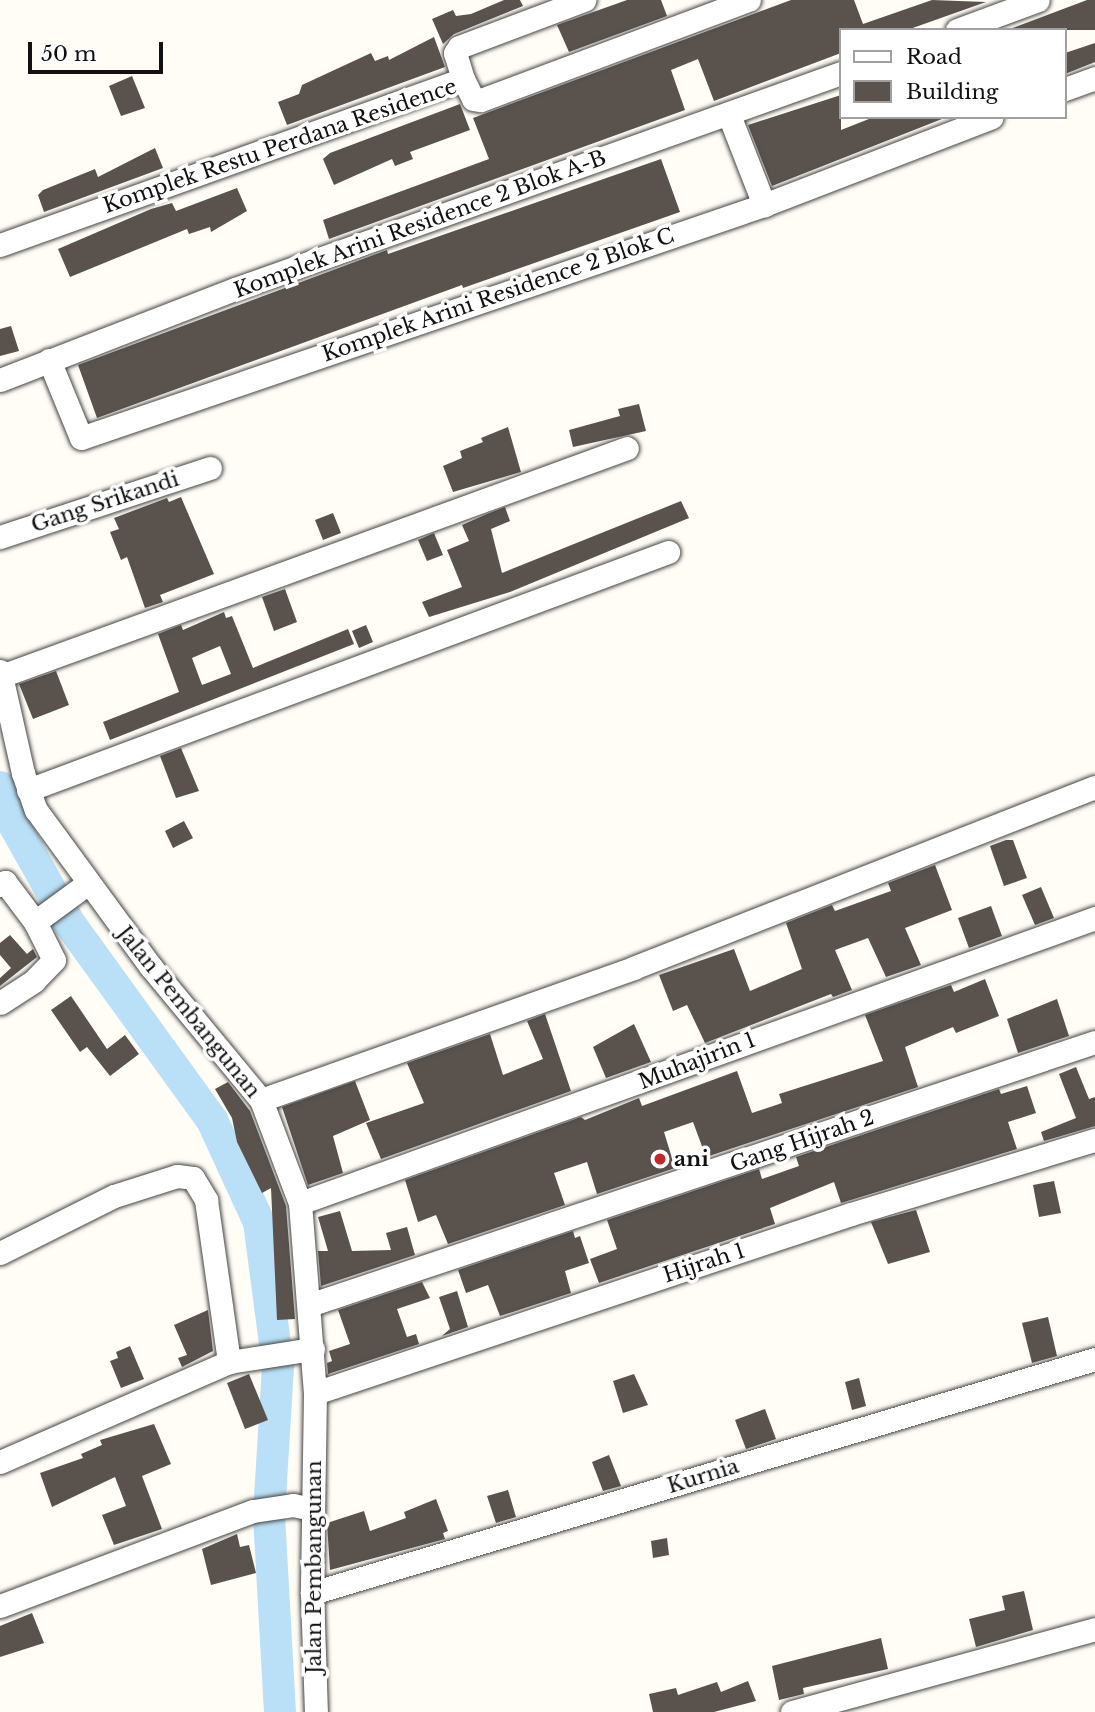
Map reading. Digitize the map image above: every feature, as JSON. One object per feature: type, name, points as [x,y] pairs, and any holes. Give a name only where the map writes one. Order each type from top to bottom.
[{"type":"street","points":[[463,79],[456,53],[459,47],[584,0]]},
{"type":"street","name":"Komplek Restu Perdana Residence","points":[[0,245],[463,79],[473,99],[481,100],[748,0]]},
{"type":"street","points":[[962,28],[1038,0]]},
{"type":"street","name":"Komplek Arini Residence 2 Blok A-B","points":[[0,380],[235,289],[839,74]]},
{"type":"street","points":[[1067,88],[1095,78]]},
{"type":"street","points":[[729,115],[764,205]]},
{"type":"street","name":"Komplek Arini Residence 2 Blok C","points":[[50,360],[81,438],[764,205],[987,119]]},
{"type":"street","points":[[1,673],[627,449]]},
{"type":"street","name":"Gang Srikandi","points":[[0,537],[210,468]]},
{"type":"street","points":[[29,790],[668,552]]},
{"type":"street","name":"Jalan Pembangunan","points":[[1,673],[29,790],[48,831],[83,888],[261,1100],[300,1203],[315,1393],[302,1507],[312,1593],[316,1712]]},
{"type":"street","points":[[261,1100],[634,968],[1095,787]]},
{"type":"street","points":[[0,885],[5,882],[42,918],[54,960],[34,981],[0,1003]]},
{"type":"street","points":[[42,918],[83,888]]},
{"type":"street","name":"Muhajirin 1","points":[[300,1203],[1095,918]]},
{"type":"street","name":"Gang Hijrah 2","points":[[309,1305],[1095,1042]]},
{"type":"street","name":"Hijrah 1","points":[[315,1393],[851,1214],[1095,1140]]},
{"type":"street","points":[[0,1253],[114,1196],[177,1175],[193,1178],[206,1200],[240,1358]]},
{"type":"street","points":[[0,1462],[240,1358],[313,1349]]},
{"type":"street","name":"Kurnia","points":[[312,1593],[1095,1359]]},
{"type":"street","points":[[0,1606],[253,1511],[302,1507]]},
{"type":"street","points":[[792,1712],[1095,1629]]},
{"type":"building","points":[[504,0],[520,0],[523,6],[454,34],[443,44],[432,19],[453,10],[456,16],[471,14]]},
{"type":"building","points":[[627,0],[661,0],[667,16],[569,52],[557,25]]},
{"type":"building","points":[[791,0],[854,0],[863,24],[932,0],[986,2],[913,28],[839,28],[839,54],[714,101],[698,59],[671,70],[685,110],[329,239],[323,220],[489,159],[473,118]]},
{"type":"building","points":[[1087,0],[1095,0],[1095,30],[1012,28]]},
{"type":"building","points":[[434,37],[445,67],[287,125],[278,102],[299,94],[302,85],[371,53],[375,61],[388,56],[389,60]]},
{"type":"building","points":[[1095,43],[1095,62],[1067,73],[1067,52]]},
{"type":"building","points":[[132,76],[145,108],[121,116],[109,86]]},
{"type":"building","points":[[839,96],[841,130],[869,119],[942,119],[772,186],[748,125]]},
{"type":"building","points":[[460,104],[470,130],[410,152],[413,159],[395,166],[392,159],[334,185],[323,159],[330,153]]},
{"type":"building","points":[[155,148],[163,168],[44,212],[38,195],[43,190],[95,169],[98,177]]},
{"type":"building","points":[[661,159],[680,212],[463,288],[462,285],[97,418],[78,365],[387,250],[388,254]]},
{"type":"building","points":[[237,188],[247,211],[211,232],[210,227],[189,234],[187,229],[70,277],[58,249],[151,209],[172,203],[176,211]]},
{"type":"building","points":[[11,326],[19,351],[0,356],[0,329]]},
{"type":"building","points":[[639,404],[646,431],[573,447],[569,430],[620,416],[618,409]]},
{"type":"building","points":[[508,427],[521,472],[453,492],[443,466],[462,458],[460,451],[483,442],[481,438]]},
{"type":"building","points":[[181,497],[214,574],[160,595],[163,602],[145,608],[127,557],[121,560],[110,532],[119,529],[114,518],[167,498],[169,502]]},
{"type":"building","points":[[681,501],[689,518],[510,592],[429,617],[422,602],[462,587],[447,550],[469,541],[462,525],[487,514],[505,507],[510,521],[491,529],[502,573]]},
{"type":"building","points":[[333,513],[341,533],[323,540],[315,520]]},
{"type":"building","points":[[434,533],[443,555],[427,561],[418,540]]},
{"type":"building","points":[[285,589],[297,622],[274,631],[262,597]]},
{"type":"building","points":[[224,612],[226,618],[232,616],[253,668],[348,629],[354,644],[110,740],[103,722],[179,692],[158,634],[181,625],[183,630]],"holes":[[[220,646],[231,674],[202,685],[192,658]]]},
{"type":"building","points":[[366,625],[373,642],[359,648],[352,631]]},
{"type":"building","points":[[56,671],[69,705],[33,719],[19,684]]},
{"type":"building","points":[[181,748],[199,791],[176,798],[160,756]]},
{"type":"building","points":[[184,821],[193,838],[173,848],[165,831]]},
{"type":"building","points":[[1013,840],[1027,878],[1004,886],[990,846]]},
{"type":"building","points":[[935,865],[952,910],[905,928],[921,965],[886,977],[868,938],[835,950],[852,990],[833,997],[831,994],[705,1043],[687,1005],[673,1011],[659,975],[734,949],[750,991],[802,969],[786,923],[832,905],[835,911],[891,891],[888,883]]},
{"type":"building","points":[[1041,887],[1054,918],[1035,925],[1022,895]]},
{"type":"building","points":[[991,906],[1002,936],[969,948],[958,918]]},
{"type":"building","points":[[10,935],[27,954],[33,949],[37,957],[0,986],[0,978],[11,968],[0,955],[0,943]]},
{"type":"building","points":[[985,979],[999,1016],[956,1033],[953,1027],[905,1047],[918,1087],[706,1157],[693,1122],[664,1132],[675,1168],[597,1194],[587,1162],[554,1173],[565,1205],[448,1244],[436,1215],[418,1222],[405,1180],[581,1117],[585,1120],[639,1098],[642,1106],[737,1071],[752,1113],[782,1103],[779,1094],[883,1061],[865,1015],[951,985],[954,992]]},
{"type":"building","points":[[71,996],[107,1049],[125,1035],[139,1054],[110,1076],[87,1047],[80,1052],[51,1010]]},
{"type":"building","points":[[1057,999],[1069,1036],[1018,1053],[1007,1019]]},
{"type":"building","points":[[545,1014],[571,1091],[381,1159],[366,1123],[424,1103],[407,1063],[490,1034],[503,1075],[543,1059],[527,1021]]},
{"type":"building","points":[[634,1024],[651,1062],[606,1078],[593,1047]]},
{"type":"building","points":[[1076,1067],[1089,1099],[1095,1097],[1095,1126],[1044,1141],[1041,1132],[1076,1118],[1059,1074]]},
{"type":"building","points":[[355,1081],[370,1120],[333,1136],[343,1173],[308,1185],[282,1107]]},
{"type":"building","points":[[228,1082],[250,1111],[286,1206],[295,1319],[277,1320],[271,1188],[262,1193],[237,1142],[232,1118],[215,1089]]},
{"type":"building","points":[[1027,1086],[1036,1113],[1008,1122],[1017,1149],[841,1203],[834,1182],[770,1208],[775,1224],[599,1283],[590,1259],[617,1249],[607,1220],[759,1169],[762,1179],[799,1166],[796,1157],[999,1089],[1001,1094]]},
{"type":"building","points":[[1054,1181],[1061,1213],[1039,1217],[1033,1185]]},
{"type":"building","points":[[916,1210],[930,1252],[888,1264],[871,1222]]},
{"type":"building","points":[[340,1211],[352,1251],[391,1250],[386,1233],[407,1227],[415,1255],[321,1286],[318,1251],[328,1251],[318,1217]]},
{"type":"building","points":[[573,1231],[575,1238],[580,1236],[589,1263],[565,1271],[571,1293],[500,1316],[488,1285],[466,1293],[458,1270]]},
{"type":"building","points":[[422,1282],[430,1298],[397,1309],[407,1337],[416,1334],[419,1344],[328,1374],[327,1363],[332,1361],[329,1351],[350,1344],[338,1310]]},
{"type":"building","points":[[457,1291],[468,1327],[442,1336],[450,1329],[439,1297]]},
{"type":"building","points":[[208,1310],[213,1351],[182,1367],[178,1358],[187,1355],[174,1325]]},
{"type":"building","points":[[1048,1317],[1057,1356],[1032,1363],[1022,1323]]},
{"type":"building","points":[[130,1346],[144,1379],[121,1388],[110,1361],[118,1358],[116,1352]]},
{"type":"building","points":[[249,1374],[268,1420],[245,1429],[227,1383]]},
{"type":"building","points":[[634,1374],[648,1405],[623,1413],[613,1381]]},
{"type":"building","points":[[859,1378],[866,1406],[852,1410],[845,1382]]},
{"type":"building","points":[[765,1409],[776,1439],[746,1449],[735,1420]]},
{"type":"building","points":[[154,1424],[171,1464],[142,1476],[162,1529],[114,1545],[102,1515],[126,1506],[115,1477],[52,1507],[40,1473],[83,1458],[81,1454],[102,1445],[100,1440]]},
{"type":"building","points":[[609,1455],[621,1486],[603,1491],[592,1462]]},
{"type":"building","points":[[508,1490],[516,1517],[496,1523],[487,1496]]},
{"type":"building","points":[[436,1499],[448,1531],[443,1533],[445,1539],[330,1570],[327,1523],[364,1511],[370,1531],[406,1518],[404,1512]]},
{"type":"building","points":[[237,1534],[240,1547],[249,1545],[256,1573],[211,1585],[202,1549]]},
{"type":"building","points":[[667,1538],[669,1555],[653,1558],[651,1541]]},
{"type":"building","points":[[1024,1591],[1033,1630],[976,1647],[969,1619],[1005,1610],[1002,1596]]},
{"type":"building","points":[[32,1613],[44,1643],[0,1657],[0,1626]]},
{"type":"building","points":[[881,1638],[888,1669],[803,1688],[804,1694],[779,1700],[772,1666]]},
{"type":"building","points":[[748,1681],[756,1701],[714,1712],[653,1712],[649,1694],[676,1688],[678,1695],[717,1682],[721,1692]]},
{"type":"waterway","points":[[0,787],[8,814],[70,924],[212,1120],[259,1222],[278,1367],[269,1516],[280,1712]]},
{"type":"place","name":"ani","points":[[660,1159]]}]
